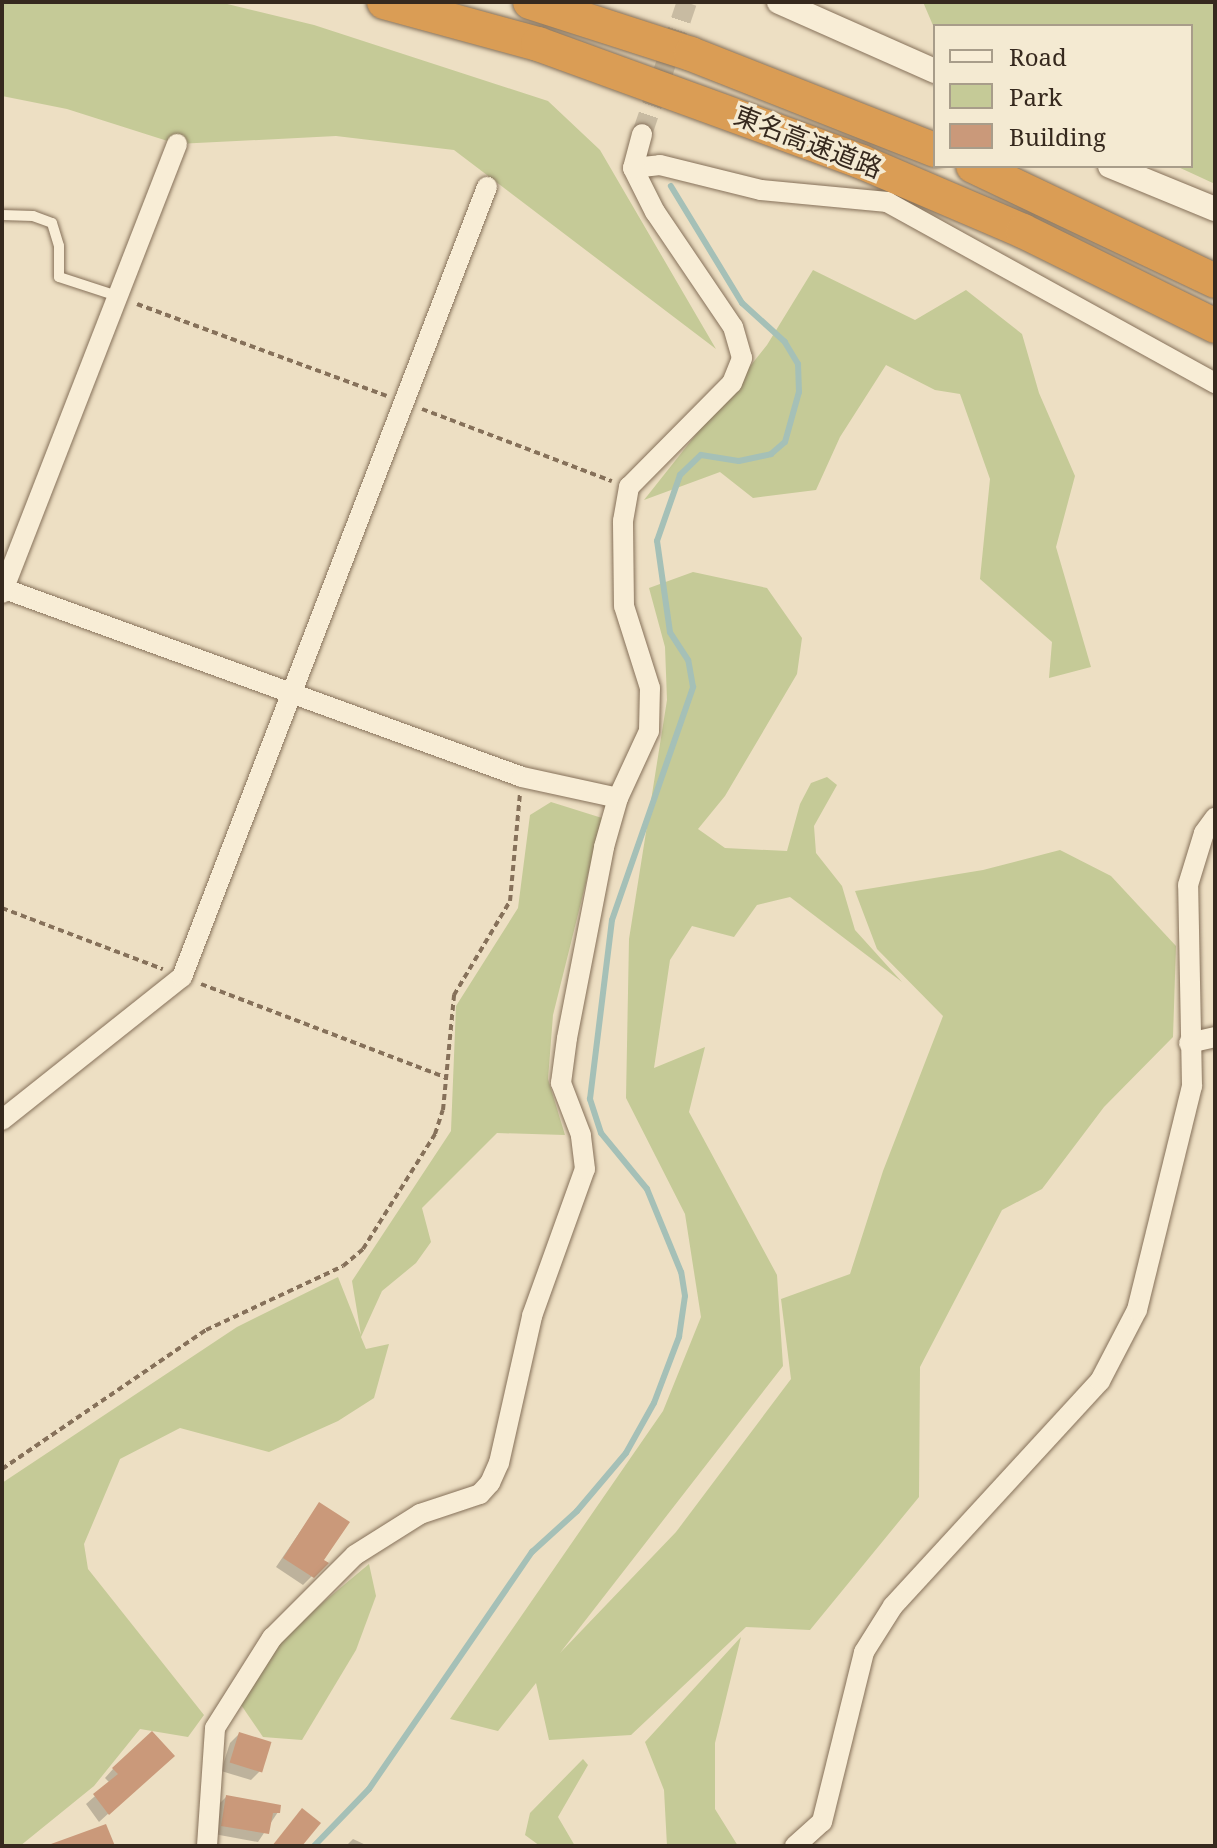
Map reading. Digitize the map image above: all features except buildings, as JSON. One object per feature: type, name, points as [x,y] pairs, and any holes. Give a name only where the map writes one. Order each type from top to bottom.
[{"type":"highway","name":"東名高速道路","points":[[384,2],[538,44],[862,162],[1023,231],[1215,326]]},
{"type":"highway","name":"東名高速道路","points":[[530,2],[691,54],[933,149]]},
{"type":"highway","points":[[977,168],[1215,281]]},
{"type":"street","points":[[779,2],[814,10],[933,70]]},
{"type":"street","points":[[207,1846],[215,1728],[272,1638],[355,1555],[420,1514],[480,1494],[499,1463],[532,1316],[585,1169],[581,1135],[561,1083],[584,939],[618,798],[649,731],[650,688],[624,606],[623,521],[629,487],[732,383],[742,358],[733,327],[655,212],[633,168],[642,134]]},
{"type":"street","points":[[177,144],[114,295],[3,590],[522,777],[618,798]]},
{"type":"street","points":[[633,168],[660,165],[761,190],[887,202],[1215,383]]},
{"type":"street","points":[[1115,168],[1215,209]]},
{"type":"street","points":[[2,1120],[182,977],[487,187]]},
{"type":"street","points":[[795,1846],[822,1822],[864,1652],[893,1606],[1100,1381],[1137,1310],[1153,1259],[1192,1086],[1188,885],[1204,833],[1215,818]]},
{"type":"street","points":[[1189,1043],[1215,1037]]},
{"type":"lane","points":[[2,215],[52,223],[59,246],[59,277],[114,295]]},
{"type":"path","points":[[114,295],[629,487]]},
{"type":"path","points":[[2,1469],[206,1330],[343,1266],[363,1249],[435,1134],[454,995],[510,901],[522,777]]},
{"type":"path","points":[[2,908],[445,1077]]},
{"type":"green space","points":[[2,2],[219,2],[314,25],[548,101],[600,150],[716,349],[454,150],[336,136],[177,144],[67,109],[2,96]]},
{"type":"green space","points":[[923,2],[1215,2],[1215,184],[1180,168],[1193,168],[1193,24],[933,25]]},
{"type":"green space","points":[[813,270],[915,320],[966,290],[1022,334],[1039,393],[1075,476],[1056,547],[1091,667],[1049,678],[1052,642],[980,579],[990,479],[960,394],[935,390],[886,365],[840,437],[816,490],[753,498],[720,472],[644,500],[767,345]]},
{"type":"green space","points":[[693,572],[767,588],[802,638],[797,674],[725,796],[698,829],[725,848],[787,851],[800,804],[811,783],[827,777],[837,785],[814,826],[816,853],[842,886],[855,930],[902,982],[790,897],[757,905],[734,937],[692,926],[670,960],[654,1068],[705,1047],[689,1112],[777,1275],[783,1366],[560,1653],[676,1532],[791,1379],[781,1299],[850,1274],[883,1171],[943,1016],[877,949],[855,891],[983,870],[1060,850],[1111,876],[1176,946],[1173,1037],[1104,1107],[1042,1189],[1002,1210],[920,1367],[919,1497],[810,1630],[746,1627],[631,1735],[549,1740],[536,1683],[498,1731],[450,1719],[663,1411],[701,1317],[685,1214],[626,1098],[629,939],[667,700],[665,647],[649,588]]},
{"type":"green space","points":[[551,802],[602,818],[553,1015],[548,1079],[565,1135],[497,1133],[422,1208],[431,1242],[416,1263],[382,1291],[361,1337],[366,1349],[389,1344],[374,1398],[338,1421],[269,1452],[180,1428],[120,1459],[84,1544],[88,1569],[204,1715],[188,1737],[140,1729],[94,1786],[20,1846],[2,1846],[2,1483],[237,1327],[338,1277],[361,1335],[352,1281],[451,1131],[456,1006],[518,908],[530,815]]},
{"type":"green space","points":[[369,1564],[376,1596],[356,1650],[302,1740],[263,1737],[237,1699],[278,1640]]},
{"type":"green space","points":[[741,1637],[715,1743],[715,1809],[738,1846],[667,1846],[664,1790],[645,1742]]},
{"type":"green space","points":[[583,1759],[588,1765],[558,1817],[575,1846],[540,1846],[525,1835],[530,1813]]},
{"type":"waterway","points":[[314,1846],[369,1789],[532,1552],[577,1511],[626,1453],[654,1403],[679,1337],[685,1296],[681,1272],[647,1189],[601,1133],[590,1099],[612,920],[693,687],[688,660],[670,632],[657,541],[680,475],[701,455],[739,461],[771,454],[785,442],[799,392],[798,364],[785,342],[742,303],[671,186]]},
{"type":"tunnel","points":[[642,134],[687,2]]}]
